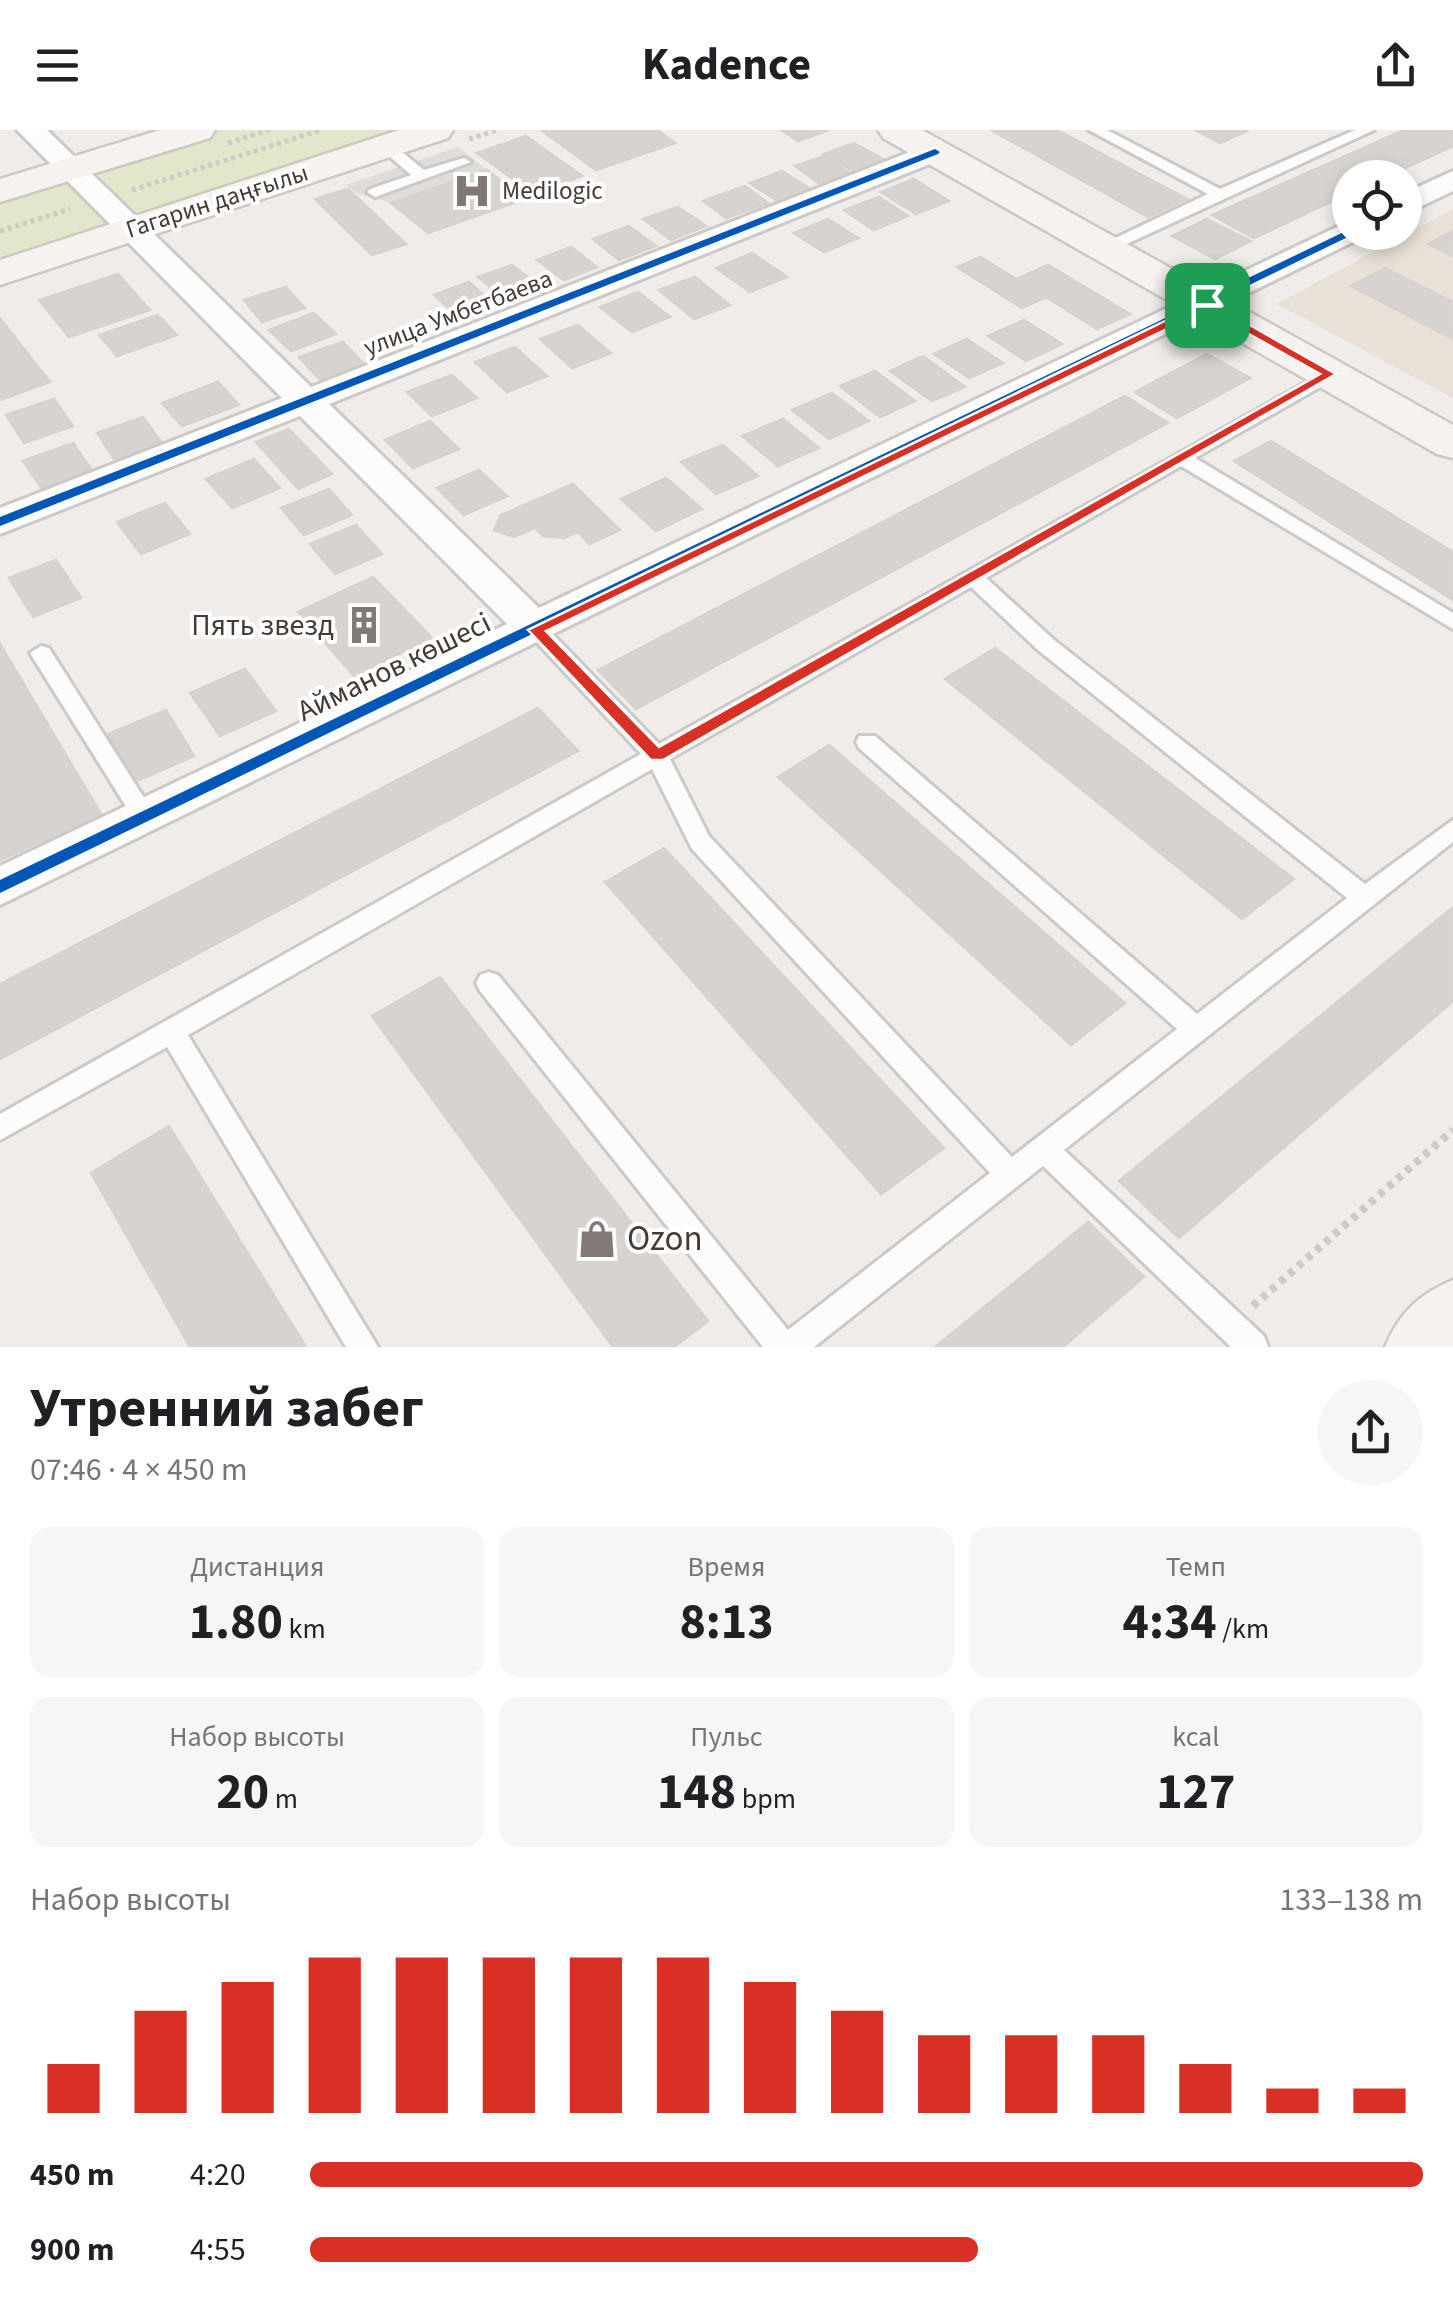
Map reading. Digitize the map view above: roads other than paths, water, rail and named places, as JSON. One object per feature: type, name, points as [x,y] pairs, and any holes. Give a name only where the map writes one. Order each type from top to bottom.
[{"type":"street","points":[[30,130],[61,184],[124,212],[305,400],[536,630]]},
{"type":"street","points":[[0,190],[61,184],[197,130]]},
{"type":"street","points":[[896,130],[1453,444]]},
{"type":"street","name":"Гагарин даңғылы","points":[[0,272],[124,212],[386,146],[452,134]]},
{"type":"street","name":"улица Умбетбаева","points":[[0,522],[935,152]]},
{"type":"street","points":[[1422,196],[1453,180]]},
{"type":"street","name":"Айманов көшесі","points":[[0,887],[1332,241]]},
{"type":"street","points":[[1422,1347],[1453,1316]]},
{"type":"lane","points":[[1096,130],[1221,195]]},
{"type":"lane","points":[[1106,248],[1367,130]]},
{"type":"lane","points":[[386,146],[422,176]]},
{"type":"lane","points":[[376,192],[464,162]]},
{"type":"lane","points":[[0,1128],[1330,374]]},
{"type":"lane","points":[[1182,458],[1453,622]]},
{"type":"lane","points":[[973,576],[1046,645],[1365,898]]},
{"type":"lane","points":[[536,630],[657,756],[700,842],[1010,1176]]},
{"type":"lane","points":[[42,653],[145,818]]},
{"type":"lane","points":[[868,742],[1196,1029]]},
{"type":"lane","points":[[790,1347],[1453,828]]},
{"type":"lane","points":[[489,983],[782,1347]]},
{"type":"lane","points":[[171,1031],[363,1347]]},
{"type":"lane","points":[[1044,1149],[1253,1347]]},
{"type":"place","name":"Medilogic","points":[[472,191]]},
{"type":"place","name":"Пять звезд","points":[[364,625]]},
{"type":"place","name":"Ozon","points":[[597,1239]]}]
